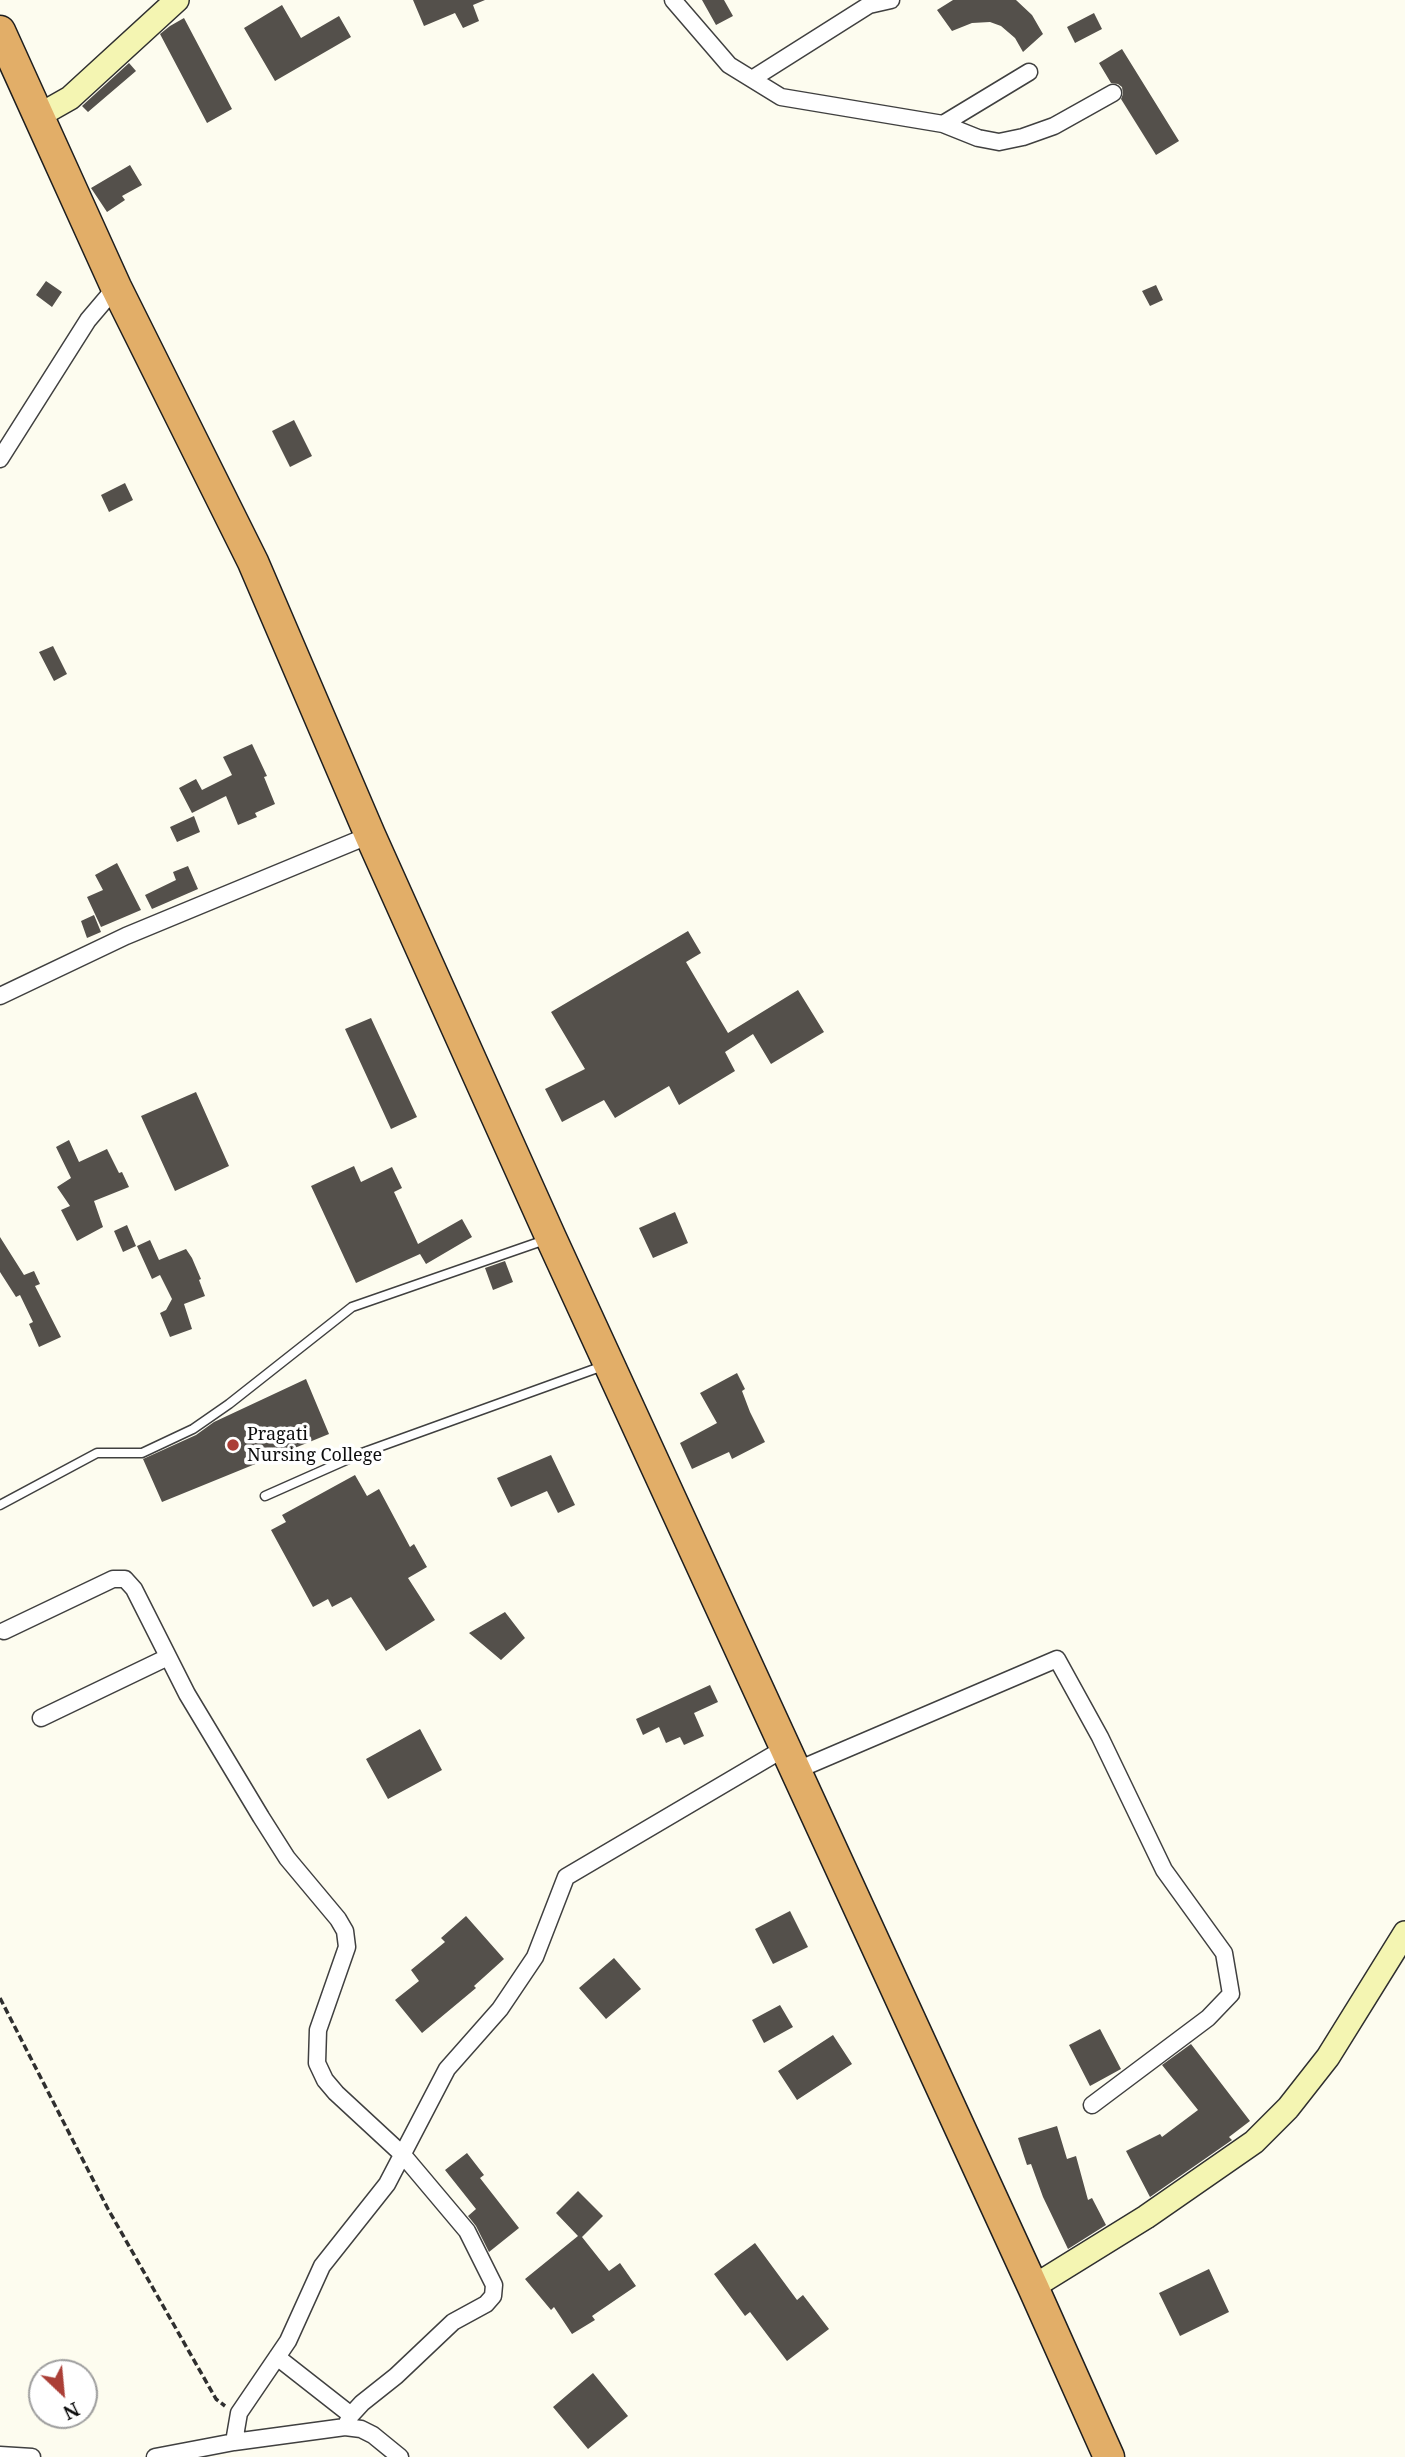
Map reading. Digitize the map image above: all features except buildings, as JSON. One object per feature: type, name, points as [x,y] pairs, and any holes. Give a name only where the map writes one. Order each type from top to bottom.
[{"type":"highway","points":[[0,31],[116,287],[253,562],[370,835],[551,1238],[1109,2457]]},
{"type":"street","points":[[40,116],[71,98],[177,0]]},
{"type":"street","points":[[673,0],[729,65],[781,97],[943,124],[978,138],[999,142],[1054,126],[1113,93]]},
{"type":"street","points":[[752,79],[869,5],[891,0]]},
{"type":"street","points":[[943,124],[1029,72]]},
{"type":"street","points":[[0,459],[88,320],[116,287]]},
{"type":"street","points":[[0,996],[125,936],[370,835]]},
{"type":"street","points":[[4,1631],[113,1579],[125,1579],[134,1589],[187,1694],[287,1858],[345,1931],[346,1947],[318,2030],[317,2063],[325,2080],[403,2155],[467,2231],[494,2285],[493,2296],[486,2304],[453,2322],[348,2421],[156,2457]]},
{"type":"street","points":[[41,1718],[168,1657]]},
{"type":"street","points":[[234,2442],[239,2413],[288,2341],[322,2266],[381,2192],[447,2069],[500,2009],[535,1958],[566,1877],[790,1760],[1057,1659],[1100,1737],[1164,1870],[1224,1953],[1231,1994],[1208,2018],[1092,2105]]},
{"type":"street","points":[[1033,2287],[1146,2217],[1254,2142],[1288,2108],[1328,2057],[1405,1933]]},
{"type":"street","points":[[277,2357],[348,2421],[373,2435],[400,2457]]},
{"type":"street","points":[[0,2455],[32,2457]]},
{"type":"lane","points":[[0,1504],[97,1453],[142,1453],[193,1429],[352,1307],[551,1238]]},
{"type":"lane","points":[[265,1496],[362,1454],[609,1364]]},
{"type":"path","points":[[0,1998],[108,2209],[209,2387],[216,2399],[239,2413]]},
{"type":"place","name":"Pragati Nursing College","points":[[233,1445]]}]
